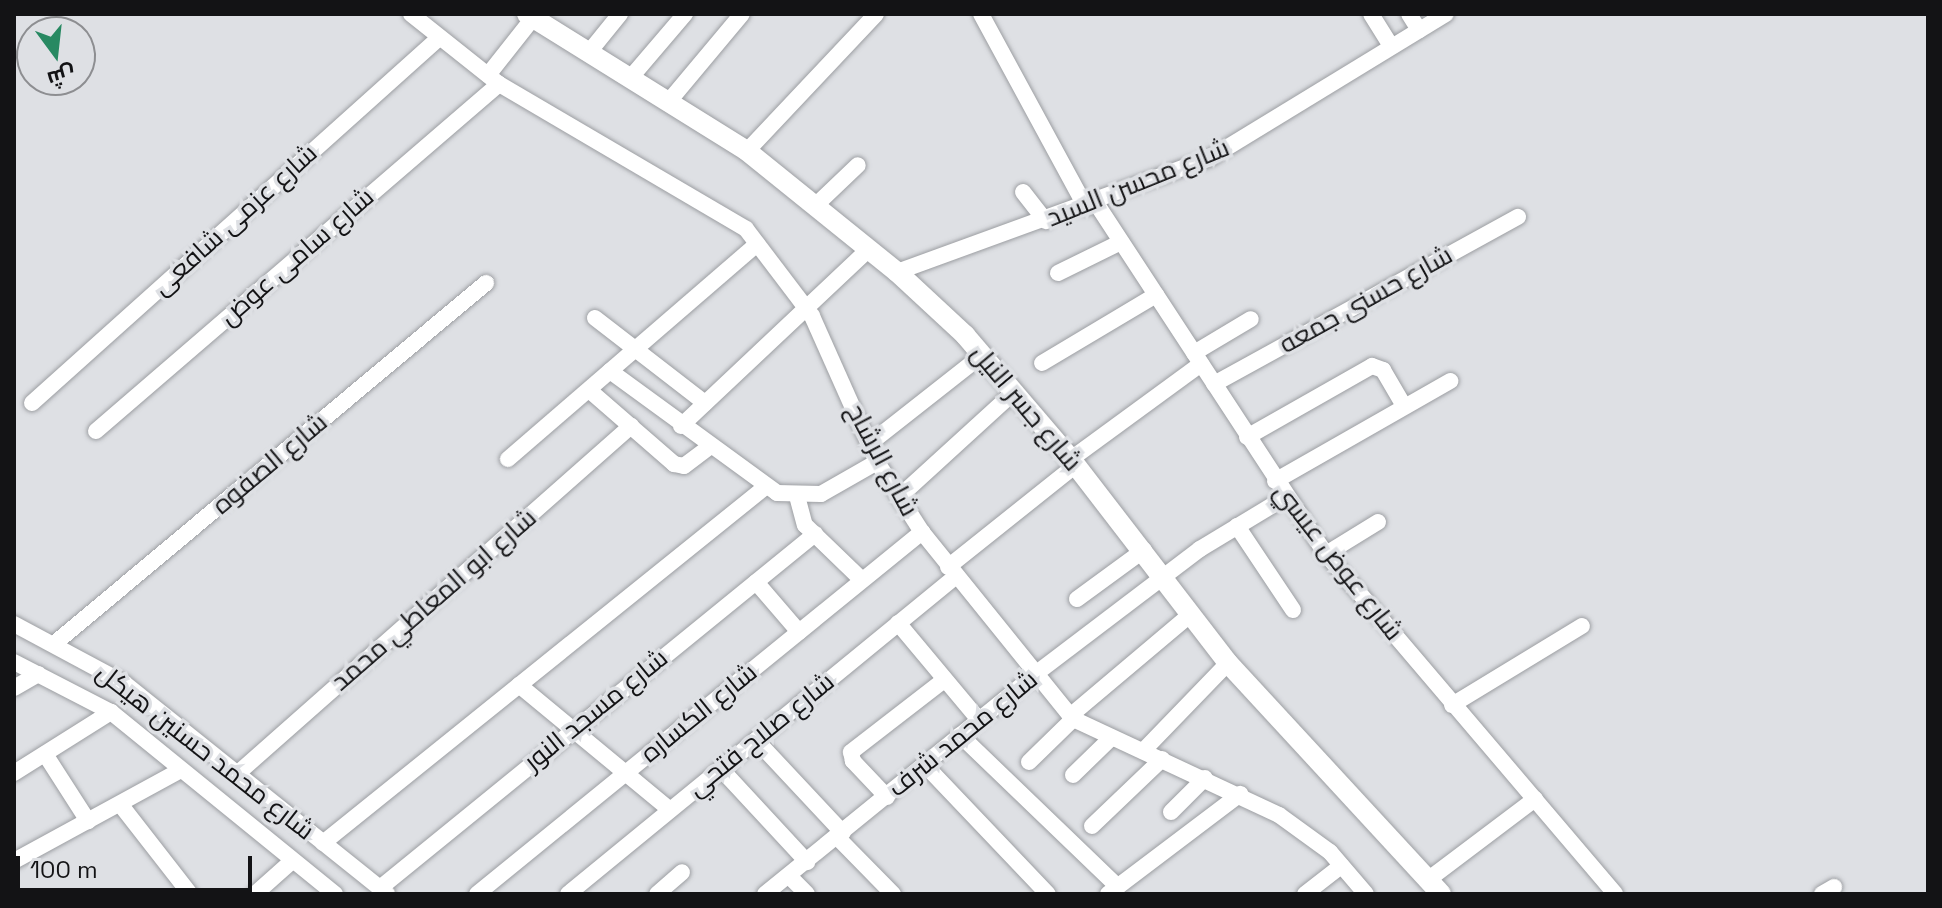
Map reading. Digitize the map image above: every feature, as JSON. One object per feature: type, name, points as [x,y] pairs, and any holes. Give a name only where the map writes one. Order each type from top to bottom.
[{"type":"street","name":"شارع الرشاح","points":[[411,14],[494,80],[729,215],[757,244],[808,309],[877,462],[922,532],[1034,675],[1072,718],[1110,739],[1240,794],[1305,832],[1366,894]]},
{"type":"street","points":[[590,51],[620,14]]},
{"type":"street","points":[[632,76],[685,14]]},
{"type":"street","points":[[670,100],[742,14]]},
{"type":"street","points":[[747,151],[876,14]]},
{"type":"street","points":[[1371,14],[1391,46]]},
{"type":"street","points":[[1409,14],[1419,30]]},
{"type":"street","name":"شارع محسن السيد","points":[[897,272],[1091,205],[1210,158],[1446,14]]},
{"type":"street","name":"شارع جسر النيل","points":[[529,15],[632,76],[747,151],[897,272],[982,355],[1144,550],[1228,663],[1435,886]]},
{"type":"street","name":"شارع سامى عوض","points":[[96,431],[494,80],[529,15]]},
{"type":"street","name":"شارع عوض عيسي","points":[[987,16],[1091,205],[1121,242],[1275,481],[1326,554],[1615,894]]},
{"type":"street","name":"شارع عزمى شافعى","points":[[32,403],[439,38]]},
{"type":"street","points":[[815,206],[858,165]]},
{"type":"street","points":[[1023,192],[1046,221]]},
{"type":"street","name":"شارع حسنى جمعه","points":[[1214,384],[1518,217]]},
{"type":"street","points":[[1058,273],[1121,242]]},
{"type":"street","points":[[508,459],[757,244]]},
{"type":"street","points":[[681,426],[869,249]]},
{"type":"street","name":"شارع الصفوه","points":[[54,644],[486,283]]},
{"type":"street","points":[[1042,363],[1156,295]]},
{"type":"street","points":[[595,318],[705,403]]},
{"type":"street","name":"شارع صلاح فتحي","points":[[568,894],[898,623],[1073,462],[1197,359],[1251,319]]},
{"type":"street","points":[[869,444],[982,355]]},
{"type":"street","points":[[1247,437],[1375,365],[1404,406]]},
{"type":"street","points":[[610,371],[764,488],[797,496],[821,494],[877,462]]},
{"type":"street","points":[[1275,481],[1450,381]]},
{"type":"street","points":[[589,390],[677,465],[709,447]]},
{"type":"street","points":[[899,497],[1014,392]]},
{"type":"street","name":"شارع ابو المعاطي محمد","points":[[237,774],[631,426]]},
{"type":"street","points":[[323,843],[764,488]]},
{"type":"street","points":[[797,496],[802,520],[862,580]]},
{"type":"street","name":"شارع محمد شرف","points":[[765,894],[1034,675],[1163,577],[1237,526],[1286,497]]},
{"type":"street","points":[[1326,554],[1378,522]]},
{"type":"street","points":[[1237,526],[1293,610]]},
{"type":"street","name":"شارع الكساره","points":[[477,894],[922,532]]},
{"type":"street","name":"شارع مسجد النور","points":[[383,891],[572,729],[815,534]]},
{"type":"street","points":[[1077,599],[1144,550]]},
{"type":"street","points":[[756,582],[799,632]]},
{"type":"street","points":[[1029,762],[1072,718],[1191,614]]},
{"type":"street","points":[[898,623],[979,720]]},
{"type":"street","name":"شارع محمد حسنين هيكل","points":[[14,624],[115,676],[383,891]]},
{"type":"street","points":[[1452,705],[1582,626]]},
{"type":"street","points":[[14,662],[111,712],[335,894]]},
{"type":"street","points":[[1143,751],[1228,663]]},
{"type":"street","points":[[14,688],[38,674]]},
{"type":"street","points":[[887,797],[853,761],[851,752],[944,680]]},
{"type":"street","points":[[519,685],[670,810]]},
{"type":"street","points":[[14,773],[111,712]]},
{"type":"street","points":[[960,735],[1113,890],[1240,794]]},
{"type":"street","points":[[1073,775],[1110,739]]},
{"type":"street","points":[[756,740],[893,894]]},
{"type":"street","points":[[45,754],[88,821]]},
{"type":"street","points":[[1092,826],[1162,759]]},
{"type":"street","points":[[925,765],[1048,894]]},
{"type":"street","points":[[721,769],[807,862]]},
{"type":"street","points":[[14,861],[181,770]]},
{"type":"street","points":[[1171,812],[1205,778]]},
{"type":"street","points":[[1435,886],[1535,799]]},
{"type":"street","points":[[120,804],[190,894]]},
{"type":"street","points":[[255,894],[292,861]]},
{"type":"street","points":[[1305,894],[1341,866]]},
{"type":"street","points":[[657,894],[682,872]]},
{"type":"street","points":[[789,876],[807,894]]}]
